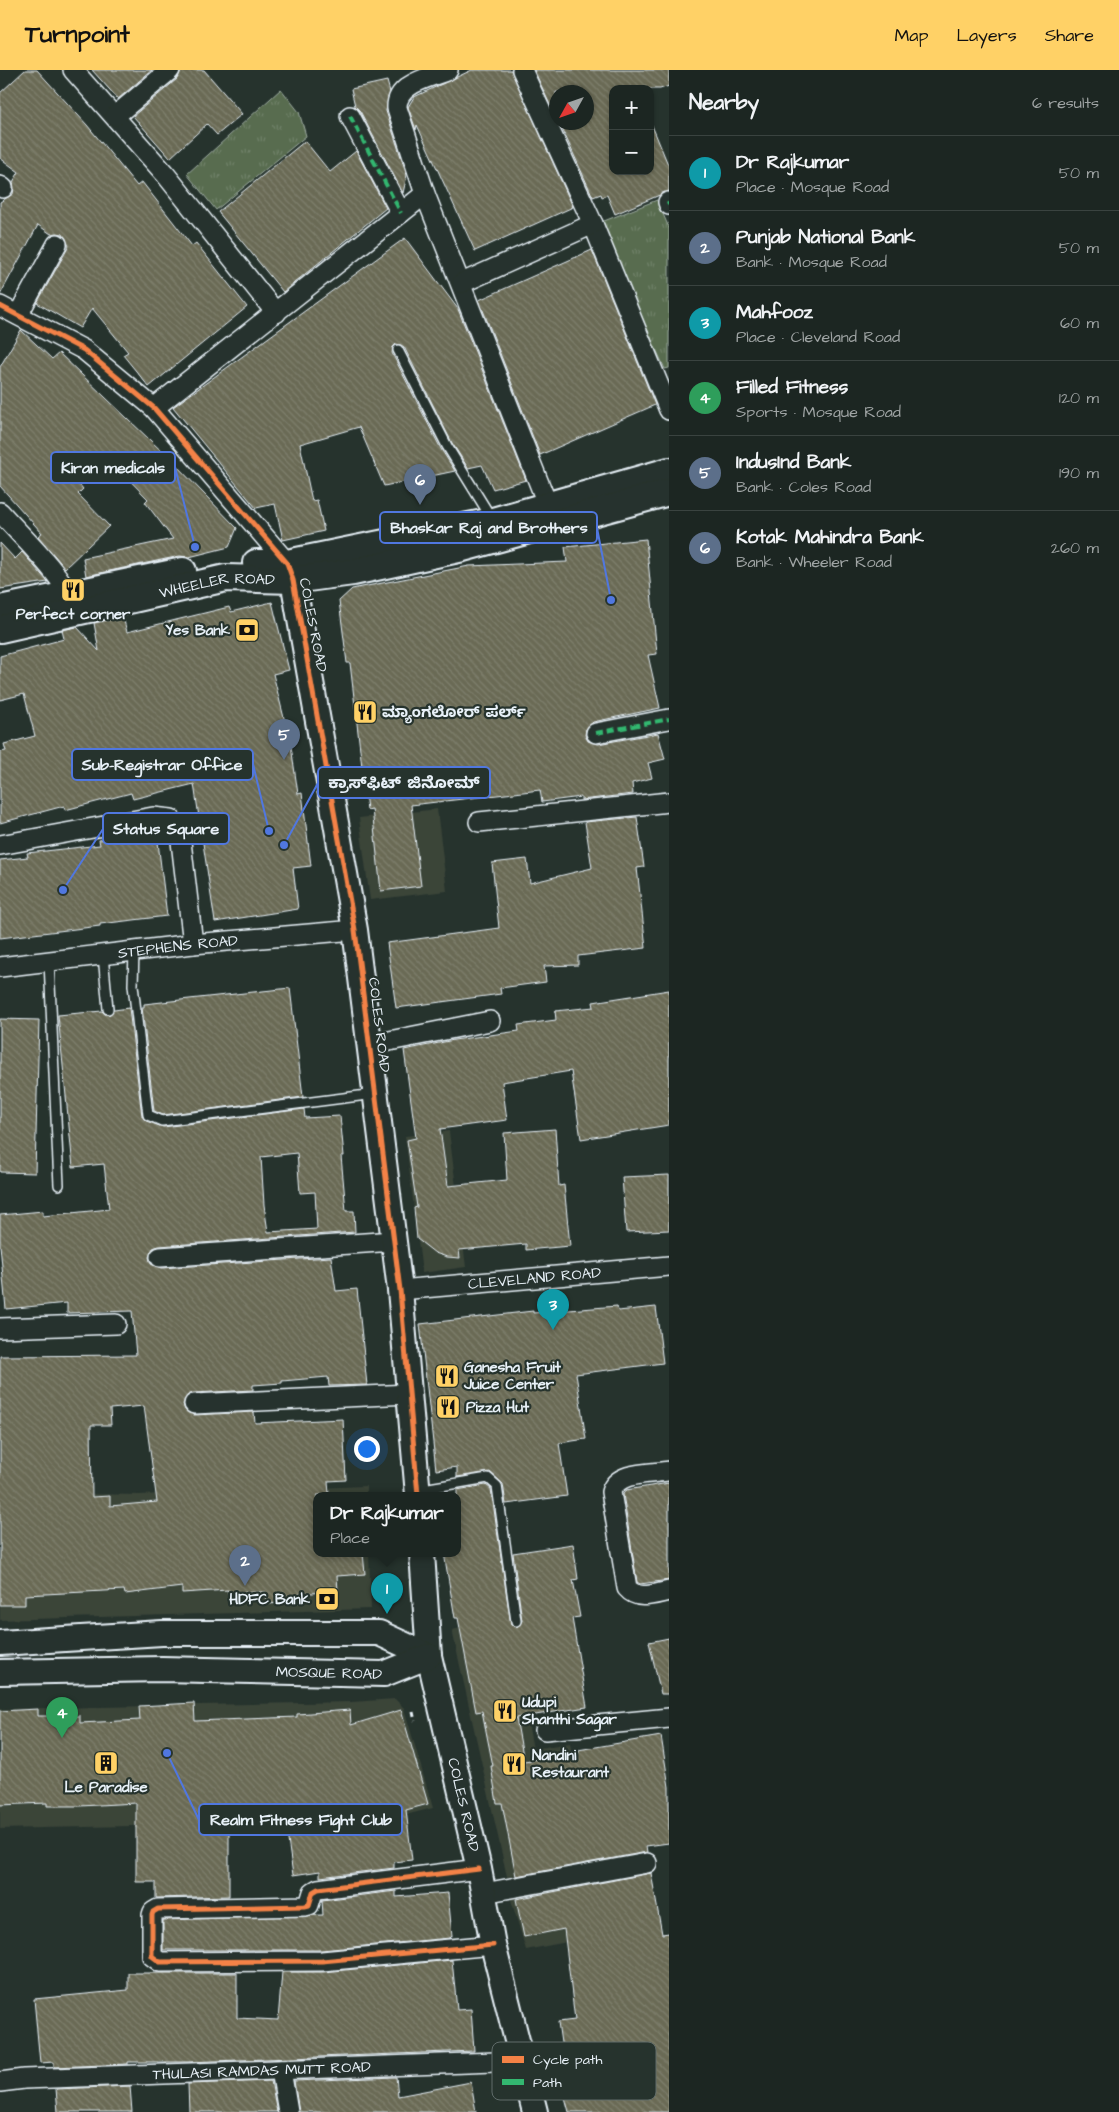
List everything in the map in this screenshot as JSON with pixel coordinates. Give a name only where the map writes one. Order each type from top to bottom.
[{"type":"main road","name":"WHEELER ROAD","points":[[290,571],[493,521],[669,471]]},
{"type":"main road","name":"WHEELER ROAD","points":[[0,629],[74,604],[132,580],[226,563],[290,571],[353,572],[463,548],[669,492]]},
{"type":"main road","name":"WHEELER ROAD","points":[[0,609],[74,604]]},
{"type":"street","points":[[73,70],[172,183],[276,313]]},
{"type":"street","points":[[115,116],[170,70]]},
{"type":"street","points":[[448,70],[405,88],[400,93],[397,108],[425,194],[462,283],[548,506]]},
{"type":"street","points":[[522,70],[593,224],[669,410]]},
{"type":"street","points":[[350,116],[401,213]]},
{"type":"street","points":[[154,408],[425,194]]},
{"type":"street","points":[[462,283],[593,224]]},
{"type":"street","points":[[18,315],[57,244]]},
{"type":"street","points":[[0,306],[84,350],[154,408],[290,571]]},
{"type":"street","points":[[0,512],[45,562],[74,604]]},
{"type":"street","name":"COLES ROAD","points":[[290,571],[355,930],[400,1290],[417,1492]]},
{"type":"street","points":[[596,733],[669,719]]},
{"type":"street","points":[[479,822],[669,802]]},
{"type":"street","points":[[0,845],[153,817],[171,819],[180,833],[193,944]]},
{"type":"street","name":"STEPHENS ROAD","points":[[0,967],[193,944],[355,930]]},
{"type":"street","points":[[369,1045],[490,1021]]},
{"type":"street","points":[[160,1257],[394,1241]]},
{"type":"street","name":"CLEVELAND ROAD","points":[[400,1290],[669,1266]]},
{"type":"street","points":[[0,1328],[116,1324]]},
{"type":"street","points":[[194,1404],[409,1394]]},
{"type":"street","points":[[669,1471],[621,1478],[613,1485],[611,1492],[627,1588],[632,1594],[638,1596],[669,1591]]},
{"type":"street","name":"COLES ROAD","points":[[422,1557],[429,1656],[479,1869],[493,1945],[518,2042]]},
{"type":"street","points":[[0,1642],[162,1633],[379,1633],[429,1656]]},
{"type":"street","name":"MOSQUE ROAD","points":[[0,1672],[162,1668],[384,1674],[429,1656]]},
{"type":"street","points":[[545,1730],[669,1718]]},
{"type":"street","points":[[484,1893],[647,1863]]},
{"type":"street","points":[[479,1869],[318,1888],[314,1892],[310,1905],[304,1906],[158,1909],[152,1915],[152,1956],[160,1962],[322,1961],[493,1945]]},
{"type":"street","name":"THULASI RAMDAS MUTT ROAD","points":[[0,2082],[492,2062]]},
{"type":"street","points":[[281,2070],[288,2112]]},
{"type":"lane","points":[[398,350],[447,446],[493,521]]},
{"type":"lane","points":[[134,951],[133,985],[148,1115],[162,1120],[375,1094]]},
{"type":"lane","points":[[103,955],[108,1009]]},
{"type":"lane","points":[[49,961],[59,1185]]},
{"type":"lane","points":[[417,1492],[488,1478],[497,1486],[516,1621]]},
{"type":"path","points":[[413,1712],[415,1721]]},
{"type":"shaded area","points":[[437,809],[447,891],[370,900],[359,818]]},
{"type":"shaded area","points":[[449,1131],[466,1267],[422,1273],[405,1136]]},
{"type":"shaded area","points":[[366,1486],[366,1492],[313,1492],[313,1557],[369,1557],[371,1609],[0,1620],[0,1492],[139,1495]]},
{"type":"shaded area","points":[[508,1617],[533,1749],[570,1743],[591,1858],[507,1877],[452,1630]]},
{"type":"shaded area","points":[[395,1699],[404,1708],[433,1808],[386,1820],[0,1829],[0,1709],[351,1702]]},
{"type":"shaded area","points":[[556,1883],[567,1942],[526,1950],[509,1893]]},
{"type":"green space","points":[[281,89],[299,112],[306,136],[216,210],[187,174]]},
{"type":"green space","points":[[657,200],[669,228],[669,368],[665,369],[599,223]]},
{"type":"building","points":[[25,70],[37,70],[87,125],[137,186],[142,182],[192,246],[196,243],[247,307],[149,387],[123,355],[128,352],[92,308],[80,328],[37,303],[69,246],[63,234],[51,234],[38,225],[0,295],[0,202],[13,194],[13,182],[19,172],[0,158],[0,93]]},
{"type":"building","points":[[92,70],[152,70],[118,99]]},
{"type":"building","points":[[181,70],[204,70],[242,114],[217,135],[207,124],[170,158],[133,116],[177,79]]},
{"type":"building","points":[[472,70],[511,70],[573,207],[475,251],[417,125],[416,130],[408,107],[414,97]]},
{"type":"building","points":[[534,70],[669,70],[669,86],[660,89],[654,89],[654,85],[609,85],[609,175],[654,175],[654,130],[669,167],[669,191],[615,214],[607,195],[602,197],[601,194],[593,197],[563,130],[594,130],[594,85],[549,85],[549,103]]},
{"type":"building","points":[[387,81],[390,92],[386,111],[407,175],[403,193],[360,111],[355,106],[351,89]]},
{"type":"building","points":[[305,141],[330,172],[356,151],[386,208],[283,292],[218,212]]},
{"type":"building","points":[[405,238],[458,309],[526,480],[493,489],[482,465],[468,468],[452,443],[404,347],[396,344],[393,347],[392,353],[441,449],[455,471],[384,486],[359,427],[300,444],[312,501],[317,500],[324,531],[283,540],[275,504],[256,508],[173,407]]},
{"type":"building","points":[[592,250],[655,405],[540,455],[479,300]]},
{"type":"building","points":[[21,330],[52,359],[59,353],[174,463],[237,528],[229,547],[189,557],[180,556],[86,576],[83,558],[173,539],[145,502],[148,499],[106,456],[79,484],[83,489],[78,494],[109,526],[65,568],[38,536],[42,533],[0,486],[0,367]]},
{"type":"building","points":[[646,539],[657,654],[648,655],[660,708],[593,722],[586,729],[585,735],[588,741],[598,744],[658,733],[665,759],[648,763],[652,778],[632,783],[633,794],[581,800],[581,797],[542,802],[540,790],[411,805],[421,886],[381,891],[372,809],[367,810],[350,663],[347,663],[339,601],[352,589],[469,566],[567,562],[565,547]]},
{"type":"building","points":[[0,543],[15,559],[22,552],[48,582],[0,589]]},
{"type":"building","points":[[272,602],[289,670],[273,674],[291,746],[298,794],[302,793],[311,866],[293,868],[298,909],[215,922],[194,784],[133,799],[131,793],[65,810],[64,806],[0,823],[0,752],[6,751],[4,744],[35,736],[24,694],[0,700],[0,656],[64,639],[62,630],[77,627],[99,651],[94,623],[123,617],[127,632],[229,607],[231,612]]},
{"type":"building","points":[[637,817],[644,867],[637,868],[646,948],[578,956],[578,965],[544,966],[546,982],[500,988],[501,994],[396,1008],[387,943],[499,928],[492,863],[527,859],[530,883],[592,868],[585,822]]},
{"type":"building","points":[[157,834],[167,916],[0,938],[0,860],[28,857],[27,853],[100,845],[99,840]]},
{"type":"building","points":[[290,988],[303,1097],[163,1115],[154,1111],[142,1007],[144,1007],[144,1004]]},
{"type":"building","points":[[669,990],[669,1125],[581,1139],[571,1071],[502,1082],[507,1120],[440,1129],[448,1186],[507,1180],[504,1133],[555,1129],[559,1186],[564,1185],[570,1246],[526,1250],[526,1244],[459,1250],[460,1258],[447,1257],[435,1253],[417,1239],[414,1208],[417,1207],[407,1140],[416,1138],[404,1050],[454,1040],[519,1031],[518,1025],[556,1020],[555,1011],[594,1007],[593,1002]]},
{"type":"building","points":[[129,1008],[142,1116],[146,1121],[163,1127],[304,1109],[305,1118],[340,1116],[344,1156],[341,1156],[346,1211],[354,1211],[355,1232],[159,1246],[153,1248],[149,1257],[151,1264],[161,1268],[331,1257],[336,1291],[357,1289],[367,1385],[329,1386],[328,1377],[282,1381],[282,1383],[253,1385],[253,1390],[193,1393],[188,1395],[183,1404],[185,1410],[194,1415],[254,1412],[255,1423],[343,1419],[346,1480],[328,1481],[329,1492],[313,1492],[313,1557],[363,1557],[365,1574],[337,1576],[338,1591],[299,1594],[300,1602],[267,1604],[266,1592],[228,1593],[228,1590],[182,1593],[182,1587],[125,1594],[124,1590],[25,1595],[25,1605],[0,1605],[0,1356],[136,1355],[132,1311],[67,1313],[67,1303],[6,1309],[0,1245],[0,1215],[43,1211],[43,1216],[109,1209],[104,1164],[73,1167],[58,1015],[102,1011],[109,1015],[114,1010]],"holes":[[[297,1153],[300,1193],[315,1192],[317,1229],[268,1232],[261,1157]],[[144,1406],[157,1502],[110,1506],[110,1496],[92,1497],[91,1425],[111,1425],[110,1409]]]},
{"type":"building","points":[[0,1019],[39,1020],[35,1173],[0,1172]]},
{"type":"building","points":[[669,1175],[669,1230],[626,1232],[622,1177]]},
{"type":"building","points":[[617,1306],[618,1311],[656,1307],[663,1363],[576,1374],[586,1439],[559,1443],[567,1496],[506,1504],[503,1484],[490,1472],[457,1477],[457,1467],[436,1470],[420,1324],[533,1311],[533,1313]]},
{"type":"building","points":[[669,1483],[669,1580],[640,1584],[637,1582],[623,1494],[626,1490]]},
{"type":"building","points":[[486,1485],[491,1489],[511,1625],[517,1627],[522,1621],[513,1553],[573,1544],[578,1579],[573,1580],[580,1617],[572,1618],[587,1707],[516,1718],[524,1761],[579,1753],[578,1750],[661,1736],[669,1787],[669,1843],[646,1846],[647,1852],[516,1876],[502,1803],[497,1803],[491,1766],[493,1766],[482,1711],[476,1712],[458,1618],[455,1618],[445,1557],[461,1557],[461,1492],[457,1492],[457,1490]]},
{"type":"building","points":[[669,1638],[669,1694],[661,1694],[649,1642]]},
{"type":"building","points":[[194,1703],[195,1721],[297,1717],[297,1714],[350,1710],[351,1725],[401,1710],[428,1804],[406,1810],[412,1860],[394,1862],[394,1868],[320,1877],[320,1871],[293,1875],[285,1819],[275,1819],[275,1817],[229,1818],[229,1896],[156,1898],[156,1882],[136,1882],[136,1803],[80,1806],[47,1806],[47,1803],[0,1805],[0,1711],[38,1709],[38,1716],[80,1716],[80,1723],[140,1720],[139,1706]]},
{"type":"building","points":[[651,1873],[662,1934],[669,1933],[669,2112],[569,2112],[566,2100],[656,2100],[656,2042],[561,2042],[558,2022],[575,2020],[564,1929],[524,1937],[516,1899]]},
{"type":"building","points":[[396,1891],[396,1897],[448,1893],[452,1936],[450,1938],[321,1950],[163,1950],[163,1920],[323,1915],[322,1900]]},
{"type":"building","points":[[452,1960],[457,2010],[471,2009],[474,2051],[187,2062],[128,2062],[128,2064],[54,2067],[54,2062],[40,2063],[34,1999],[128,1990],[128,1973],[237,1973],[237,2018],[278,2020],[282,1972],[323,1972]]},
{"type":"building","points":[[396,2077],[398,2096],[471,2082],[476,2112],[299,2112],[294,2081]]},
{"type":"building","points":[[271,2081],[277,2112],[189,2112],[188,2084]]},
{"type":"building","points":[[130,2086],[132,2112],[58,2112],[56,2089]]},
{"type":"marked path","points":[[350,116],[401,213]]},
{"type":"marked path","points":[[596,733],[669,719]]},
{"type":"cycle path","points":[[0,306],[84,350],[154,408],[287,563],[293,580],[355,930],[400,1290],[418,1492]]},
{"type":"cycle path","points":[[479,1869],[318,1889],[313,1892],[309,1905],[305,1906],[158,1909],[152,1915],[152,1956],[160,1962],[322,1961],[493,1945]]},
{"type":"place","name":"Kotak Mahindra Bank","points":[[420,505]]},
{"type":"place","name":"Kiran medicals","points":[[195,547]]},
{"type":"place","name":"Perfect corner","points":[[73,590]]},
{"type":"place","name":"Bhaskar Raj and Brothers","points":[[611,600]]},
{"type":"place","name":"Yes Bank","points":[[247,630]]},
{"type":"place","name":"ಮ್ಯಾಂಗಲೋರ್ ಪರ್ಲ್","points":[[365,712]]},
{"type":"place","name":"IndusInd Bank","points":[[284,760]]},
{"type":"place","name":"Sub-Registrar Office","points":[[269,831]]},
{"type":"place","name":"ಕ್ರಾಸ್‌ಫಿಟ್ ಜಿನೋಮ್","points":[[284,845]]},
{"type":"place","name":"Status Square","points":[[63,890]]},
{"type":"place","name":"Mahfooz","points":[[553,1330]]},
{"type":"place","name":"Ganesha Fruit Juice Center","points":[[447,1376]]},
{"type":"place","name":"Pizza Hut","points":[[448,1407]]},
{"type":"place","name":"Punjab National Bank","points":[[245,1586]]},
{"type":"place","name":"HDFC Bank","points":[[327,1599]]},
{"type":"place","name":"Dr Rajkumar","points":[[387,1614]]},
{"type":"place","name":"Udupi Shanthi Sagar","points":[[505,1711]]},
{"type":"place","name":"Filled Fitness","points":[[62,1738]]},
{"type":"place","name":"Realm Fitness Fight Club","points":[[167,1753]]},
{"type":"place","name":"Le Paradise","points":[[106,1763]]},
{"type":"place","name":"Nandini Restaurant","points":[[514,1764]]}]
